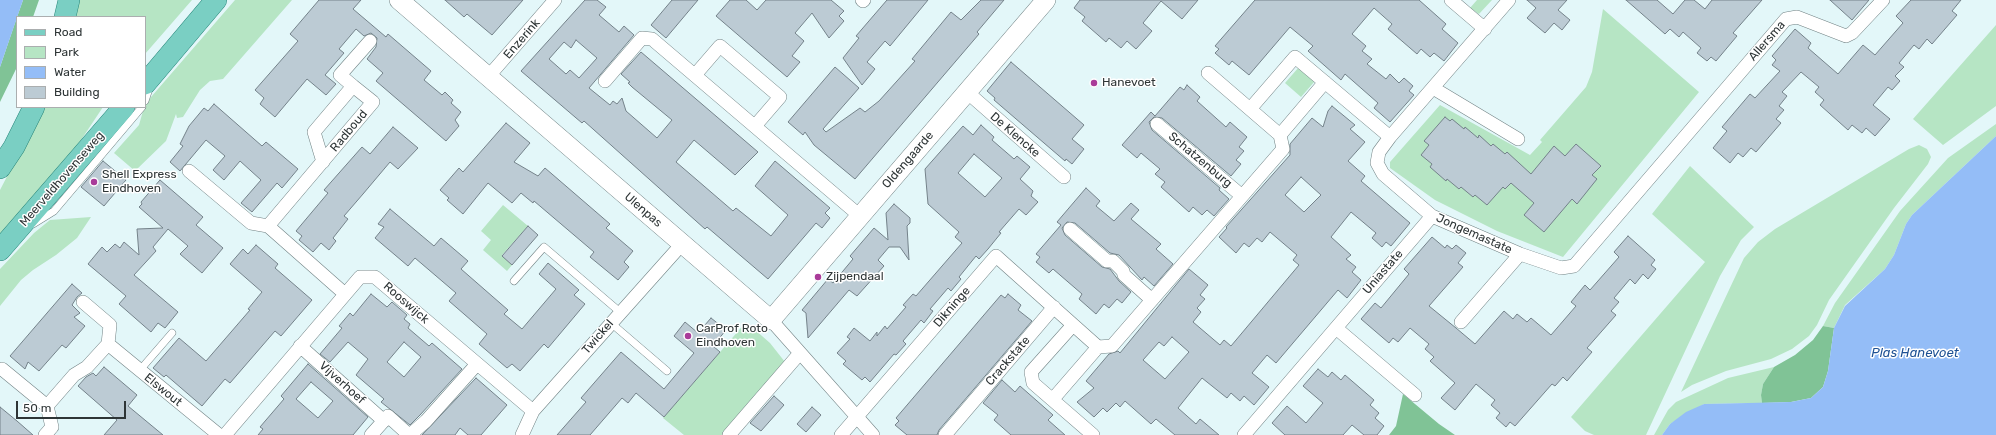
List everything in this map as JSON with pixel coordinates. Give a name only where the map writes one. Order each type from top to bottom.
[{"type":"main road","points":[[65,16],[69,0]]},
{"type":"main road","points":[[150,78],[216,0]]},
{"type":"main road","points":[[0,168],[14,147],[34,108]]},
{"type":"main road","name":"Meerveldhovenseweg","points":[[6,243],[123,108]]},
{"type":"street","name":"Ulenpas","points":[[399,0],[771,320],[873,435]]},
{"type":"street","name":"Enzerink","points":[[488,77],[555,0]]},
{"type":"street","name":"Oldengaarde","points":[[771,320],[1046,0]]},
{"type":"street","points":[[1451,0],[1484,29]]},
{"type":"street","name":"Jongemastate","points":[[1509,0],[1390,137],[1379,152],[1377,163],[1383,174],[1432,216],[1520,254],[1561,268],[1574,266],[1673,151]]},
{"type":"street","name":"Allersma","points":[[1673,151],[1786,19],[1797,17],[1846,36],[1852,34],[1883,0]]},
{"type":"street","points":[[606,81],[642,38],[652,39],[860,216]]},
{"type":"street","name":"Radboud","points":[[268,226],[373,102],[340,75],[370,41]]},
{"type":"street","points":[[695,75],[720,46],[780,97],[755,126]]},
{"type":"street","points":[[1250,109],[1295,57],[1390,137]]},
{"type":"street","points":[[1208,73],[1280,135],[1325,82]]},
{"type":"street","name":"Radboud","points":[[323,162],[314,132],[353,86]]},
{"type":"street","points":[[1433,88],[1518,140]]},
{"type":"street","name":"De Klencke","points":[[966,92],[1064,177]]},
{"type":"street","name":"Schatzenburg","points":[[1157,124],[1242,196]]},
{"type":"street","name":"Schatzenburg","points":[[1152,300],[1283,149],[1280,135]]},
{"type":"street","points":[[189,171],[252,223],[268,226],[345,294]]},
{"type":"street","name":"Uniastate","points":[[1244,435],[1432,216]]},
{"type":"street","points":[[1054,307],[1098,346],[1112,346],[1152,300],[1124,275],[1123,271],[1113,261],[1107,261],[1070,229]]},
{"type":"street","name":"Twickel","points":[[522,435],[533,411],[682,244]]},
{"type":"street","name":"Jongemastate","points":[[1461,322],[1520,254]]},
{"type":"street","name":"Dikninge","points":[[841,435],[858,418],[996,256],[1054,307]]},
{"type":"street","name":"Rooswijck","points":[[225,435],[360,277],[375,277],[533,411]]},
{"type":"street","points":[[47,406],[74,375],[87,367],[108,344],[110,325],[83,302]]},
{"type":"street","name":"Crackstate","points":[[945,435],[1054,307]]},
{"type":"street","name":"Crackstate","points":[[1073,324],[1031,372],[1033,382],[1093,435]]},
{"type":"street","points":[[1336,328],[1415,395]]},
{"type":"street","name":"Elswout","points":[[108,344],[219,435]]},
{"type":"street","name":"Vijverhoef","points":[[300,346],[384,421],[388,416],[409,435],[426,421],[477,364]]},
{"type":"street","points":[[1053,399],[1098,346]]},
{"type":"street","points":[[729,435],[800,353]]},
{"type":"street","points":[[2,369],[47,406],[52,427],[45,435]]},
{"type":"street","points":[[371,435],[384,421]]},
{"type":"lane","points":[[146,96],[150,78]]},
{"type":"lane","points":[[6,243],[54,211],[141,108]]},
{"type":"lane","points":[[514,280],[544,246],[620,312]]},
{"type":"lane","points":[[611,323],[667,371]]},
{"type":"lane","points":[[140,370],[172,333]]},
{"type":"green space","points":[[23,0],[39,0],[33,16],[17,16]]},
{"type":"green space","points":[[78,0],[192,0],[146,53],[146,16],[73,16]]},
{"type":"green space","points":[[235,0],[292,0],[223,79],[210,81],[200,90],[183,117],[177,118],[176,114],[166,141],[135,171],[114,153],[139,125],[144,108],[146,108],[146,103]]},
{"type":"green space","points":[[1477,0],[1492,0],[1479,14],[1470,8]]},
{"type":"green space","points":[[1603,9],[1699,92],[1563,257],[1497,231],[1435,200],[1390,168],[1390,162],[1440,105],[1530,155],[1542,142],[1540,140],[1586,87],[1592,72]]},
{"type":"green space","points":[[16,20],[16,69],[0,102],[0,67]]},
{"type":"green space","points":[[1996,25],[1996,106],[1943,145],[1913,119]]},
{"type":"green space","points":[[1299,67],[1315,81],[1301,97],[1285,83]]},
{"type":"green space","points":[[42,108],[102,108],[75,149],[0,234],[0,190]]},
{"type":"green space","points":[[1996,124],[1996,136],[1912,215],[1906,224],[1894,255],[1885,269],[1845,305],[1834,328],[1823,326],[1835,303],[1900,211],[1948,158]]},
{"type":"green space","points":[[1919,145],[1927,149],[1931,157],[1928,164],[1894,208],[1829,300],[1817,325],[1809,336],[1792,349],[1771,359],[1726,371],[1692,385],[1681,392],[1744,258],[1758,242],[1775,229],[1909,149]]},
{"type":"green space","points":[[1690,166],[1754,227],[1741,240],[1720,276],[1646,435],[1594,435],[1585,431],[1571,417],[1705,262],[1652,214]]},
{"type":"green space","points":[[503,205],[528,226],[502,255],[512,265],[507,271],[483,250],[491,240],[481,231]]},
{"type":"green space","points":[[91,217],[77,238],[21,280],[0,306],[0,269],[34,233],[50,220]]},
{"type":"green space","points":[[746,322],[770,343],[785,362],[722,435],[684,435],[663,418]]},
{"type":"green space","points":[[1823,326],[1834,328],[1828,371],[1823,387],[1811,398],[1791,402],[1762,403],[1761,395],[1763,384],[1774,367],[1795,355],[1813,340]]},
{"type":"green space","points":[[1774,367],[1763,384],[1761,395],[1762,403],[1704,404],[1670,424],[1662,435],[1654,435],[1668,410],[1676,402],[1728,378]]},
{"type":"green space","points":[[1403,394],[1439,424],[1455,435],[1389,435],[1396,426]]},
{"type":"water","points":[[0,0],[23,0],[18,16],[16,16],[16,20],[0,67]]},
{"type":"water","name":"Plas Hanevoet","points":[[1996,136],[1996,435],[1662,435],[1670,424],[1686,412],[1704,404],[1791,402],[1811,398],[1823,387],[1828,371],[1834,328],[1845,306],[1885,269],[1894,255],[1906,224],[1912,215]]},
{"type":"building","points":[[319,0],[361,0],[353,9],[386,37],[388,34],[431,71],[424,80],[442,95],[445,92],[453,100],[451,103],[461,112],[455,120],[459,126],[446,141],[376,81],[383,73],[367,59],[376,47],[377,38],[371,33],[364,36],[356,29],[339,49],[344,53],[325,75],[336,84],[326,95],[307,79],[275,117],[260,104],[264,98],[255,90],[298,41],[290,34]]},
{"type":"building","points":[[445,0],[523,0],[492,35],[467,14],[464,17]]},
{"type":"building","points":[[585,0],[597,0],[606,7],[599,15],[619,32],[624,26],[634,35],[589,88],[610,105],[613,101],[617,104],[622,98],[626,111],[657,138],[672,120],[632,87],[628,83],[630,82],[621,74],[641,52],[758,152],[735,175],[694,140],[676,162],[733,211],[736,208],[771,236],[788,215],[755,186],[775,161],[830,208],[825,213],[830,218],[822,228],[816,223],[768,279],[707,227],[705,229],[584,121],[582,123],[521,71]],"holes":[[[576,40],[597,58],[579,78],[570,70],[566,74],[549,59],[564,42],[571,48]]]},
{"type":"building","points":[[672,0],[698,0],[666,38],[651,25]]},
{"type":"building","points":[[730,0],[746,0],[757,10],[766,0],[831,0],[844,11],[839,16],[844,21],[829,38],[812,13],[795,33],[804,41],[792,56],[800,62],[787,77],[716,16]]},
{"type":"building","points":[[887,0],[928,0],[890,46],[885,41],[867,62],[875,69],[862,85],[843,58],[859,38],[856,36]]},
{"type":"building","points":[[981,0],[1004,0],[977,32],[979,34],[855,179],[814,145],[805,132],[803,135],[788,122],[835,67],[859,88],[823,129],[826,132],[860,108],[865,112],[879,101],[915,61],[912,59],[951,12],[961,20]]},
{"type":"building","points":[[1080,0],[1198,0],[1182,19],[1161,1],[1143,23],[1152,31],[1136,49],[1127,41],[1121,48],[1109,38],[1106,42],[1082,21],[1085,17],[1074,8]]},
{"type":"building","points":[[1255,0],[1419,0],[1446,24],[1442,29],[1458,43],[1444,61],[1434,53],[1430,57],[1421,49],[1417,54],[1388,29],[1392,24],[1374,8],[1352,34],[1366,46],[1362,51],[1372,59],[1367,64],[1386,79],[1390,74],[1399,83],[1404,78],[1413,86],[1409,91],[1414,95],[1390,122],[1374,108],[1378,103],[1345,74],[1341,80],[1308,51],[1313,46],[1290,27],[1249,75],[1232,61],[1229,65],[1215,53],[1219,49],[1215,46]]},
{"type":"building","points":[[1527,0],[1567,0],[1558,10],[1570,20],[1562,30],[1554,23],[1545,33],[1527,18],[1536,8]]},
{"type":"building","points":[[1626,0],[1657,0],[1673,14],[1685,0],[1694,0],[1705,9],[1712,0],[1762,0],[1733,33],[1737,36],[1716,61],[1711,57],[1707,61],[1697,53],[1701,48],[1683,32],[1679,37],[1670,29],[1665,34]]},
{"type":"building","points":[[1830,0],[1869,0],[1852,20]]},
{"type":"building","points":[[1911,0],[1961,0],[1952,11],[1957,15],[1932,44],[1927,39],[1919,49],[1914,45],[1899,63],[1904,67],[1895,76],[1900,81],[1892,90],[1888,87],[1873,105],[1890,119],[1875,136],[1866,128],[1862,133],[1852,125],[1848,130],[1820,105],[1824,100],[1815,92],[1819,87],[1801,72],[1782,92],[1787,96],[1779,106],[1784,110],[1776,119],[1781,123],[1756,152],[1751,148],[1743,157],[1738,153],[1730,163],[1713,148],[1727,131],[1722,127],[1750,94],[1755,98],[1780,71],[1772,65],[1776,60],[1772,56],[1795,29],[1811,43],[1808,48],[1838,74],[1863,45],[1875,55],[1903,23],[1896,16]]},
{"type":"building","points":[[1011,62],[1084,125],[1072,139],[1084,149],[1072,164],[1066,159],[1065,161],[1044,143],[994,100],[995,98],[987,91]]},
{"type":"building","points":[[1187,85],[1200,97],[1197,101],[1226,127],[1230,122],[1247,137],[1239,147],[1244,151],[1236,160],[1241,164],[1231,176],[1162,118],[1154,117],[1149,122],[1152,130],[1220,188],[1219,190],[1229,199],[1214,216],[1207,210],[1202,215],[1193,207],[1189,212],[1161,187],[1165,182],[1155,174],[1160,169],[1141,153],[1137,158],[1122,145],[1151,112],[1155,116],[1180,87],[1184,90]]},
{"type":"building","points":[[214,104],[262,146],[266,142],[298,169],[282,188],[277,183],[252,212],[241,203],[261,180],[240,161],[224,180],[213,170],[225,156],[206,140],[180,171],[170,162],[183,146],[180,144],[189,126],[204,108],[208,111]]},
{"type":"building","points":[[1332,106],[1355,125],[1350,129],[1365,142],[1348,161],[1365,176],[1361,181],[1410,223],[1391,246],[1386,242],[1382,247],[1372,238],[1376,233],[1351,212],[1331,237],[1351,255],[1346,259],[1356,267],[1352,272],[1361,280],[1347,298],[1338,290],[1276,363],[1267,355],[1252,373],[1269,387],[1254,405],[1244,396],[1240,401],[1231,393],[1227,398],[1202,378],[1178,408],[1196,424],[1200,419],[1219,435],[1175,435],[1156,419],[1151,424],[1125,401],[1120,407],[1116,403],[1107,412],[1103,408],[1094,417],[1077,402],[1094,388],[1086,381],[1109,354],[1118,351],[1120,353],[1189,269],[1208,285],[1200,295],[1205,299],[1197,308],[1201,312],[1193,322],[1220,345],[1224,340],[1231,346],[1299,265],[1293,260],[1297,255],[1270,232],[1262,242],[1257,238],[1249,247],[1244,243],[1236,253],[1219,237],[1227,228],[1226,227],[1290,155],[1290,144],[1312,118],[1323,127],[1328,111]],"holes":[[[1301,177],[1321,195],[1304,212],[1285,195]],[[1172,337],[1189,352],[1165,379],[1143,360],[1159,342],[1164,346]]]},
{"type":"building","points":[[1445,117],[1450,121],[1452,119],[1464,129],[1465,127],[1478,138],[1479,135],[1491,146],[1493,144],[1505,154],[1507,152],[1531,174],[1554,146],[1565,156],[1576,144],[1601,166],[1592,175],[1597,179],[1577,204],[1572,199],[1544,232],[1524,215],[1534,203],[1511,183],[1505,189],[1503,187],[1487,205],[1475,195],[1473,197],[1461,187],[1459,189],[1447,179],[1446,181],[1430,167],[1432,164],[1421,155],[1429,145],[1424,141]]},
{"type":"building","points":[[506,123],[530,143],[514,162],[538,176],[545,168],[610,224],[606,228],[633,251],[624,262],[629,267],[618,280],[590,257],[594,252],[534,201],[533,203],[521,193],[512,203],[488,183],[463,214],[447,200],[449,198],[440,190],[459,168],[463,172]]},
{"type":"building","points":[[981,125],[994,137],[992,140],[1014,159],[1017,156],[1030,167],[1020,179],[1033,191],[1031,196],[1038,202],[1026,215],[1019,209],[999,232],[1001,233],[979,259],[976,256],[959,277],[961,279],[951,291],[948,288],[930,309],[933,311],[924,323],[921,320],[903,341],[906,344],[896,355],[894,354],[870,382],[865,377],[862,380],[843,364],[846,361],[837,353],[850,339],[847,337],[854,328],[870,341],[877,332],[877,336],[885,326],[887,329],[906,307],[903,305],[913,294],[916,296],[962,243],[955,237],[959,232],[928,204],[925,169],[963,126],[973,135]],"holes":[[[974,154],[1002,178],[985,197],[958,173]]]},
{"type":"building","points":[[393,127],[418,148],[398,169],[390,162],[344,216],[348,219],[333,238],[336,241],[329,250],[321,243],[313,252],[299,240],[302,236],[296,231],[328,193],[324,190],[362,147],[370,154]]},
{"type":"building","points":[[103,161],[126,180],[104,206],[81,187]]},
{"type":"building","points":[[160,180],[203,217],[196,225],[223,248],[202,273],[180,254],[188,246],[168,229],[153,247],[156,251],[134,275],[178,312],[165,328],[158,323],[151,332],[119,304],[126,296],[88,264],[102,247],[107,252],[115,244],[120,248],[124,242],[139,255],[137,229],[163,228],[139,207],[142,204],[141,202]]},
{"type":"building","points":[[1086,188],[1100,201],[1096,206],[1114,221],[1131,203],[1139,210],[1131,219],[1161,244],[1156,249],[1173,264],[1154,286],[1144,277],[1142,280],[1119,255],[1110,253],[1075,223],[1067,222],[1062,228],[1065,235],[1102,267],[1110,269],[1119,281],[1131,292],[1122,303],[1117,299],[1109,308],[1104,304],[1096,314],[1079,299],[1082,294],[1053,269],[1049,273],[1036,262],[1040,257],[1036,254],[1061,225],[1057,222]]},
{"type":"building","points":[[894,204],[910,218],[910,223],[907,226],[909,260],[900,247],[889,247],[878,260],[884,266],[857,296],[849,290],[808,338],[806,313],[802,310],[828,279],[833,283],[853,259],[850,256],[874,228],[888,240],[886,213]]},
{"type":"building","points":[[390,209],[434,246],[441,238],[468,261],[461,269],[508,310],[504,314],[522,329],[556,289],[539,274],[548,263],[579,290],[574,295],[585,304],[548,348],[544,344],[520,371],[512,364],[507,368],[479,344],[487,334],[449,301],[456,293],[415,258],[408,266],[375,238],[384,227],[378,224]]},
{"type":"building","points":[[528,226],[538,235],[512,265],[502,256]]},
{"type":"building","points":[[1628,236],[1655,260],[1651,265],[1656,269],[1648,279],[1643,274],[1635,284],[1630,279],[1614,298],[1619,302],[1611,311],[1616,315],[1587,348],[1592,352],[1567,381],[1563,377],[1555,386],[1552,384],[1515,426],[1510,422],[1506,427],[1496,418],[1500,413],[1491,405],[1495,400],[1476,384],[1455,410],[1441,398],[1455,383],[1430,361],[1434,357],[1425,349],[1429,344],[1410,328],[1398,342],[1393,338],[1389,343],[1361,319],[1375,303],[1381,308],[1409,274],[1404,269],[1432,237],[1445,248],[1447,245],[1452,249],[1456,245],[1466,253],[1458,263],[1463,267],[1429,306],[1475,344],[1504,311],[1513,319],[1517,314],[1527,322],[1531,318],[1551,335],[1576,306],[1571,302],[1585,285],[1590,290],[1619,257],[1614,252]]},
{"type":"building","points":[[256,245],[278,264],[275,268],[312,300],[281,336],[275,331],[230,383],[225,379],[202,406],[166,375],[164,377],[153,368],[179,338],[206,361],[250,310],[248,309],[262,292],[230,264],[243,249],[248,254]]},
{"type":"building","points":[[72,284],[82,293],[77,297],[72,305],[80,313],[74,317],[85,326],[66,348],[62,345],[39,371],[28,362],[25,369],[10,356]]},
{"type":"building","points":[[371,294],[387,307],[392,302],[407,315],[404,319],[410,324],[408,328],[429,346],[432,343],[462,369],[410,425],[381,402],[384,399],[356,375],[368,359],[348,342],[330,362],[320,354],[342,328],[339,326],[350,313],[353,316]],"holes":[[[404,342],[421,357],[404,377],[387,362]]]},
{"type":"building","points":[[1008,294],[1021,305],[1018,310],[1032,321],[939,430],[937,435],[907,435],[895,425],[899,421],[896,418],[1001,295],[1005,298]]},
{"type":"building","points":[[711,318],[726,330],[713,346],[720,352],[664,417],[636,393],[628,403],[622,398],[590,435],[557,435],[586,402],[581,398],[621,352],[664,389],[694,353],[674,336],[685,322],[698,333]]},
{"type":"building","points":[[308,364],[368,417],[353,435],[258,435],[263,429],[260,427],[284,399],[281,396]],"holes":[[[311,382],[333,401],[318,418],[296,399]]]},
{"type":"building","points":[[104,367],[137,395],[128,406],[163,435],[104,435],[117,420],[78,386],[86,377],[93,373],[96,376]]},
{"type":"building","points":[[1318,369],[1328,377],[1332,372],[1341,380],[1345,375],[1374,400],[1370,405],[1379,413],[1375,418],[1384,426],[1377,435],[1364,435],[1352,425],[1343,435],[1285,435],[1272,423],[1287,406],[1306,423],[1323,403],[1303,386]]},
{"type":"building","points":[[476,378],[507,405],[481,435],[468,435],[460,428],[455,435],[422,435]]},
{"type":"building","points":[[1002,380],[1015,392],[1020,386],[1053,415],[1048,420],[1065,435],[1011,435],[994,420],[998,415],[983,403]]},
{"type":"building","points":[[774,396],[784,405],[761,431],[750,423]]},
{"type":"building","points":[[0,407],[17,421],[33,435],[0,435]]},
{"type":"building","points":[[812,407],[821,415],[806,432],[797,424]]},
{"type":"place","name":"Hanevoet","points":[[1094,83]]},
{"type":"place","name":"Shell Express Eindhoven","points":[[94,182]]},
{"type":"place","name":"Zijpendaal","points":[[818,277]]},
{"type":"place","name":"CarProf Roto Eindhoven","points":[[688,336]]}]
